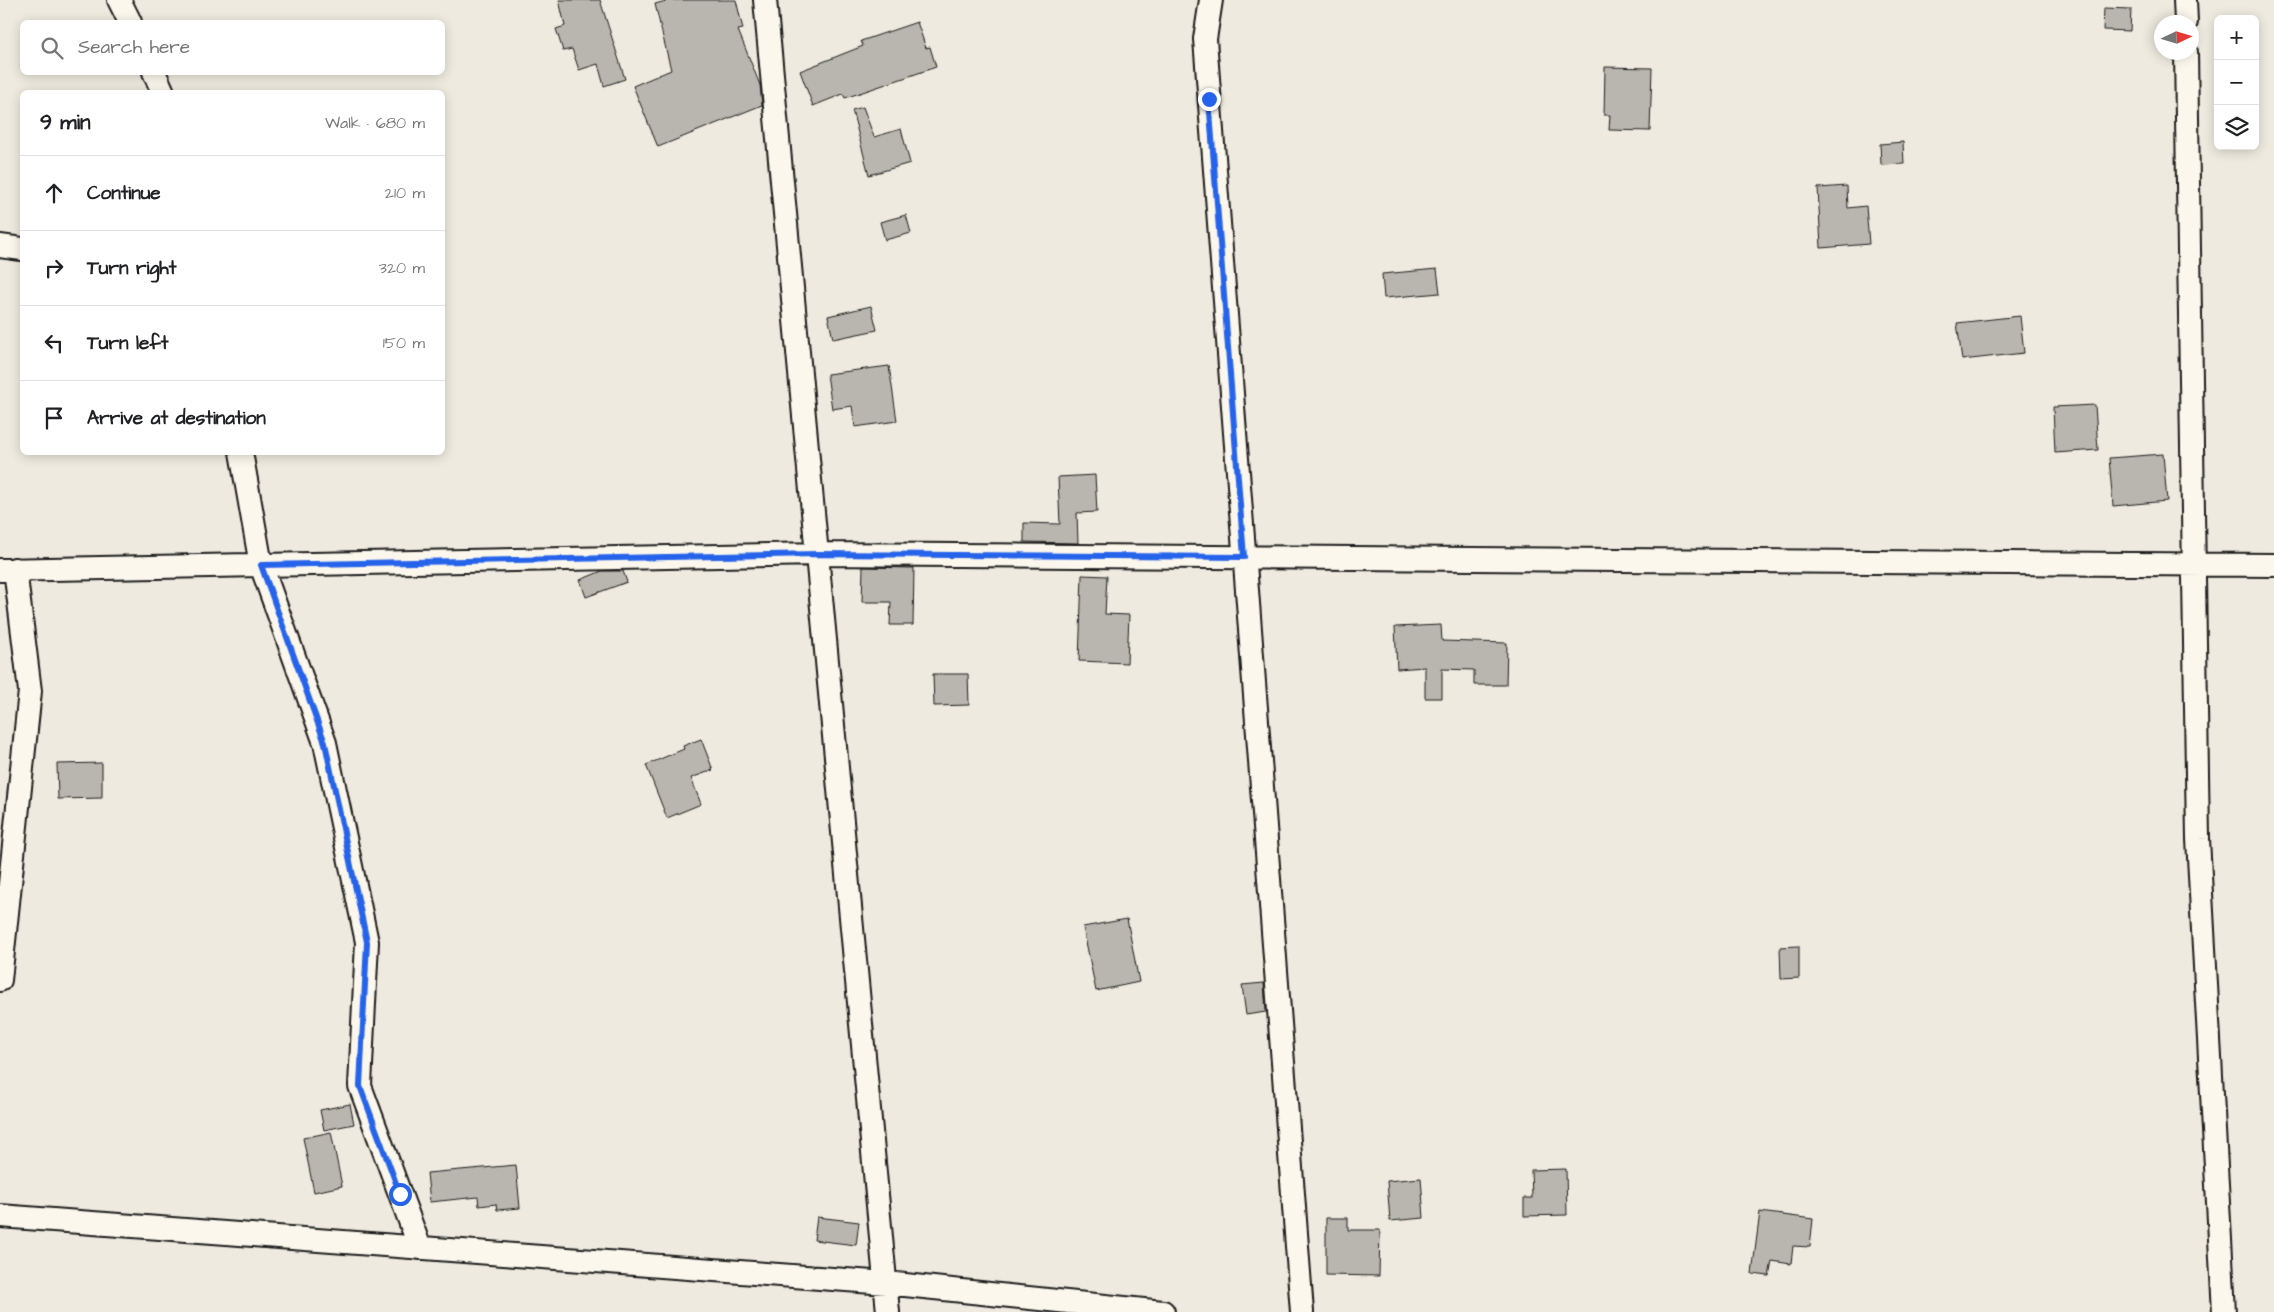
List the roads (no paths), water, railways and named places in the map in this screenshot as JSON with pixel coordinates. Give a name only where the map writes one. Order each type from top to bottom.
[{"type":"street","points":[[118,0],[129,20]]},
{"type":"street","points":[[765,0],[888,1312]]},
{"type":"street","points":[[1211,0],[1205,39],[1302,1312]]},
{"type":"street","points":[[2185,0],[2186,15]]},
{"type":"street","points":[[2186,60],[2198,839],[2224,1312]]},
{"type":"street","points":[[155,75],[162,90]]},
{"type":"street","points":[[0,246],[20,249]]},
{"type":"street","points":[[242,455],[261,565],[325,743],[367,942],[360,1086],[420,1248]]},
{"type":"street","points":[[0,980],[30,690],[8,570],[818,554],[2195,565],[2274,564]]},
{"type":"street","points":[[0,1216],[886,1283],[1163,1312]]}]
